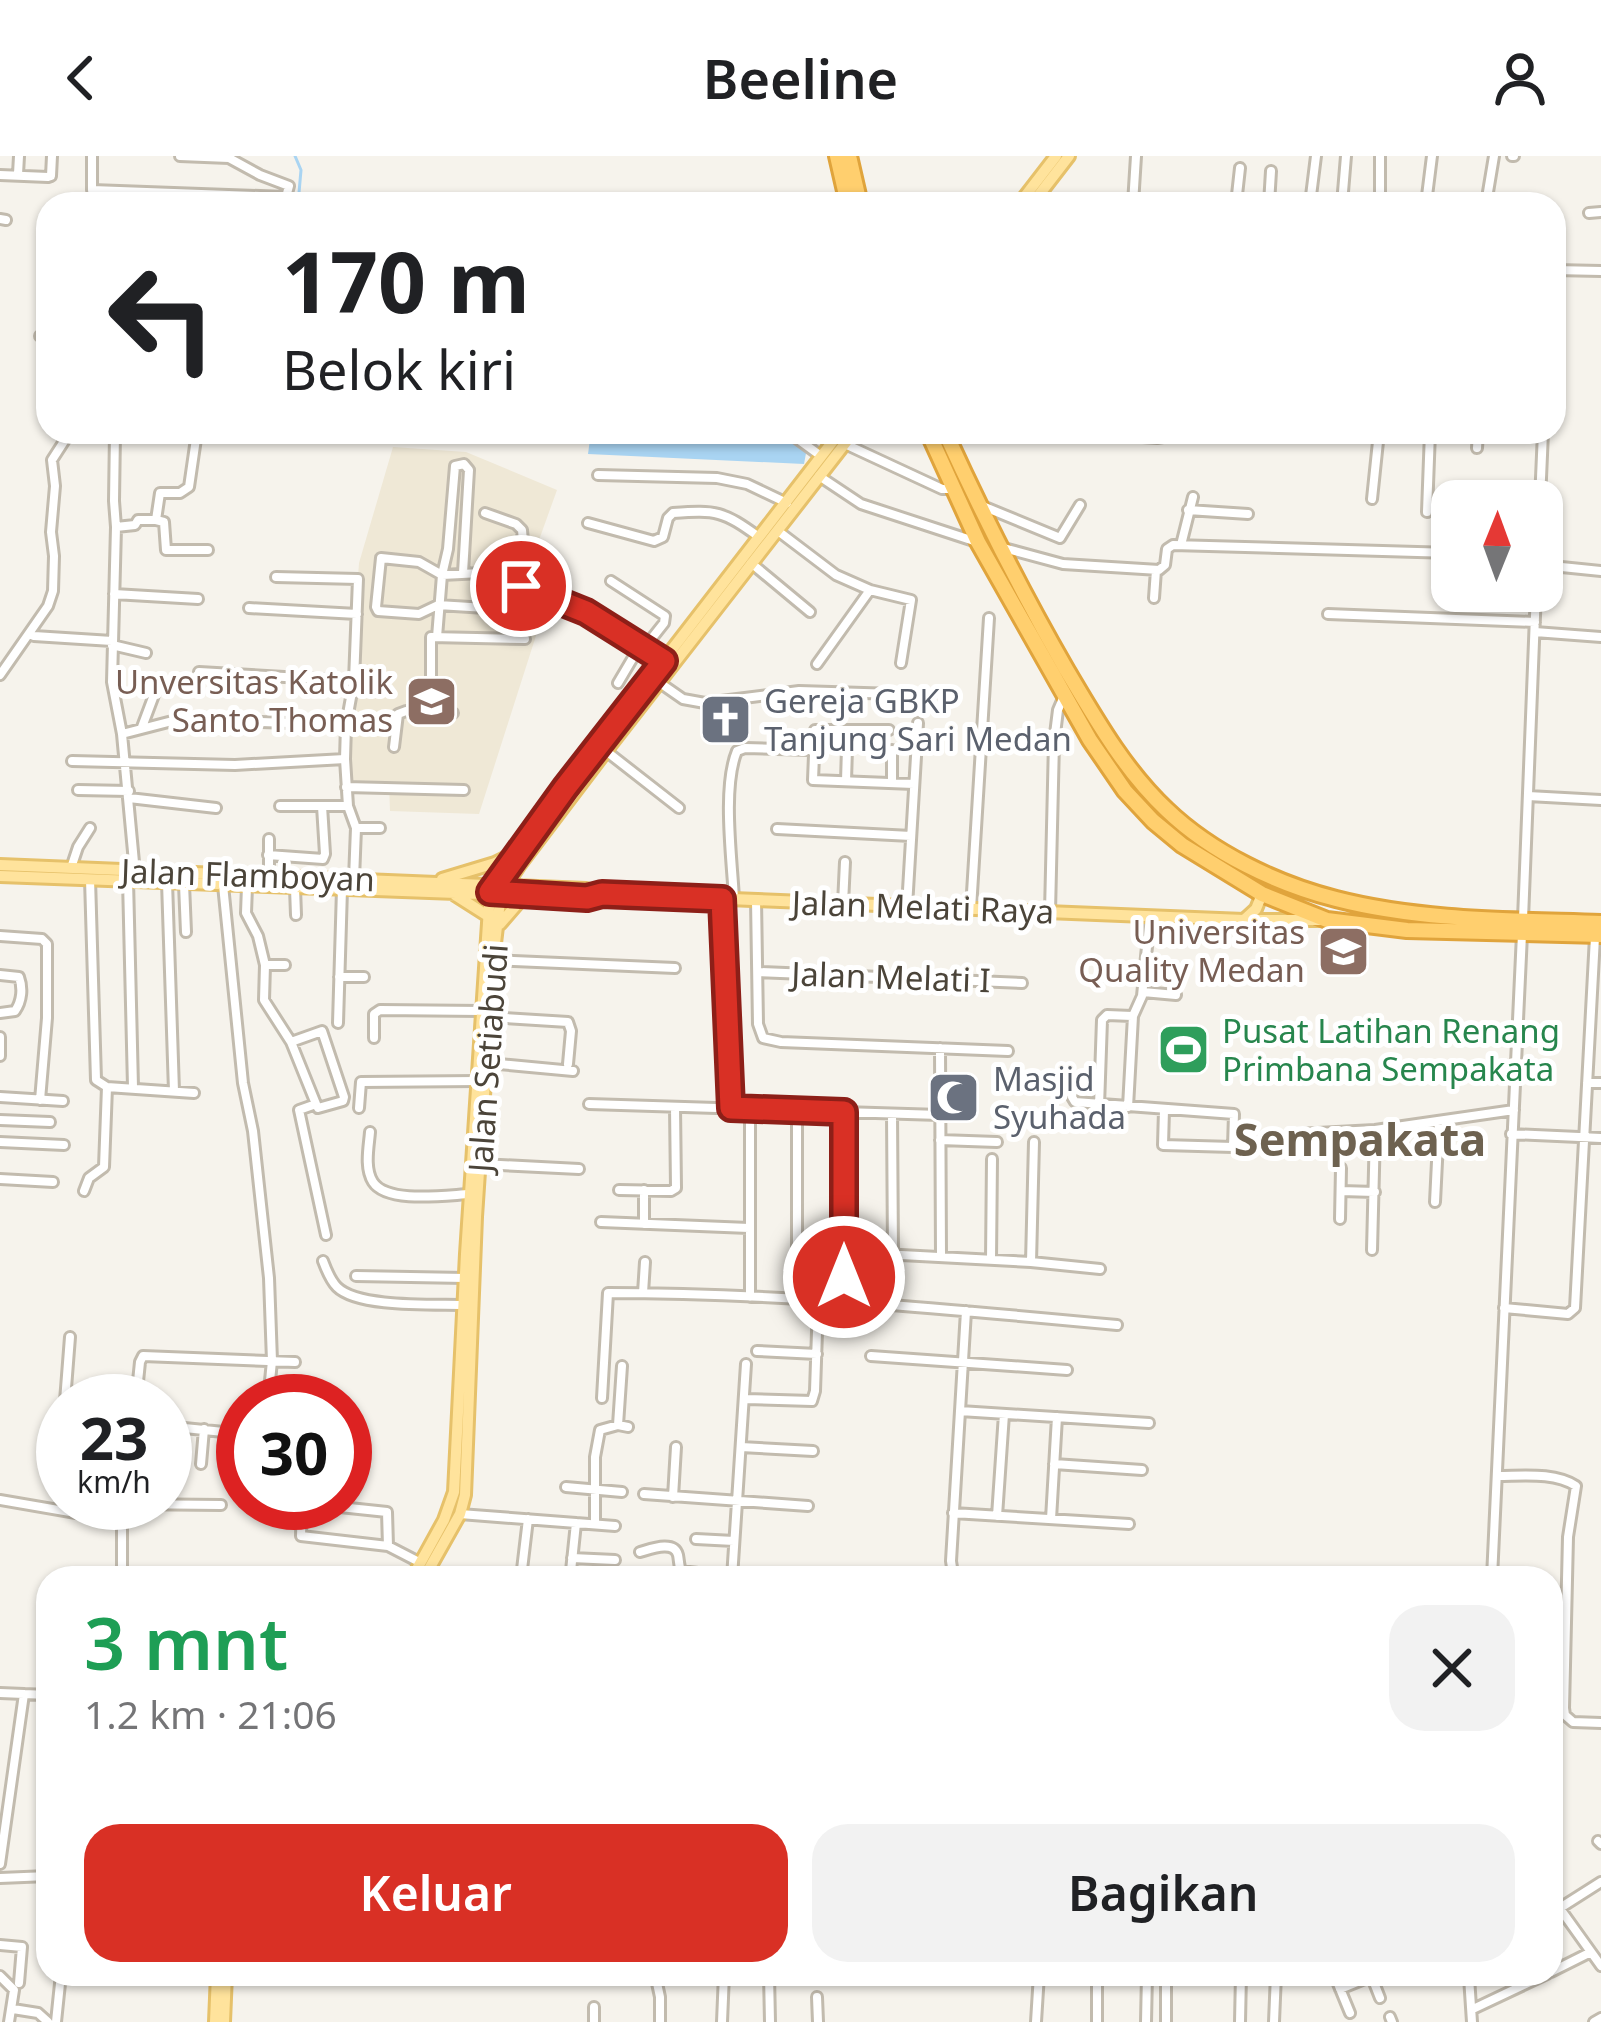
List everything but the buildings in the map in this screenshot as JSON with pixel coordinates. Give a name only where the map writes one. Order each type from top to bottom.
[{"type":"highway","points":[[837,156],[845,192]]},
{"type":"highway","points":[[849,156],[857,192]]},
{"type":"highway","points":[[933,444],[978,542],[1125,791],[1182,845],[1262,894],[1327,920],[1407,929],[1522,926]]},
{"type":"highway","points":[[950,444],[1072,700],[1169,813],[1244,862],[1285,882],[1356,904],[1599,931]]},
{"type":"main road","points":[[1030,192],[1061,158]]},
{"type":"main road","points":[[1040,192],[1061,158]]},
{"type":"main road","name":"Jalan Setiabudi","points":[[431,1566],[460,1514],[465,1495],[488,1063],[488,916],[518,851],[660,683],[668,664],[752,563],[787,503],[835,444]]},
{"type":"main road","name":"Jalan Setiabudi","points":[[419,1566],[454,1492],[478,1081],[498,889],[759,537],[774,527],[819,476],[838,444]]},
{"type":"main road","points":[[433,882],[518,851]]},
{"type":"main road","name":"Jalan Flamboyan","points":[[0,865],[71,868],[167,882],[342,888],[433,882],[498,889]]},
{"type":"main road","points":[[497,928],[529,890],[519,866]]},
{"type":"main road","name":"Jalan Flamboyan","points":[[0,876],[268,875],[354,879],[446,891],[498,889]]},
{"type":"main road","name":"Jalan Melati Raya","points":[[498,889],[1327,920]]},
{"type":"main road","points":[[446,891],[488,916]]},
{"type":"main road","points":[[1244,920],[1256,909],[1262,894]]},
{"type":"main road","points":[[220,2022],[222,1986]]},
{"type":"street","points":[[18,174],[19,156]]},
{"type":"street","points":[[0,175],[48,178],[52,156]]},
{"type":"street","points":[[92,156],[92,190],[157,192]]},
{"type":"street","points":[[180,156],[230,157],[289,186],[287,192]]},
{"type":"street","points":[[1134,192],[1136,156]]},
{"type":"street","points":[[1312,192],[1316,156]]},
{"type":"street","points":[[1343,192],[1346,156]]},
{"type":"street","points":[[1380,156],[1380,192]]},
{"type":"street","points":[[1428,192],[1432,156]]},
{"type":"street","points":[[1488,192],[1494,156]]},
{"type":"street","points":[[1237,192],[1240,168]]},
{"type":"street","points":[[1270,192],[1271,171]]},
{"type":"street","points":[[1589,213],[1601,212]]},
{"type":"street","points":[[1566,271],[1601,272]]},
{"type":"street","points":[[0,675],[53,591],[52,465],[62,444]]},
{"type":"street","points":[[115,444],[112,682],[129,794],[133,1087]]},
{"type":"street","points":[[156,520],[160,493],[180,493],[189,487],[194,444]]},
{"type":"street","points":[[804,444],[821,456]]},
{"type":"street","points":[[854,444],[942,489],[952,489]]},
{"type":"street","points":[[1372,499],[1378,444]]},
{"type":"street","points":[[1427,512],[1430,444]]},
{"type":"street","points":[[1477,444],[1477,448]]},
{"type":"street","points":[[1541,480],[1542,444]]},
{"type":"street","points":[[437,637],[458,464],[469,470],[463,573]]},
{"type":"street","points":[[598,475],[717,478],[747,484],[787,503]]},
{"type":"street","points":[[819,476],[861,504],[978,542]]},
{"type":"street","points":[[1181,545],[1193,497]]},
{"type":"street","points":[[978,505],[1060,538],[1080,505]]},
{"type":"street","points":[[1188,510],[1248,514]]},
{"type":"street","points":[[588,524],[654,541],[663,537],[673,513],[720,512],[759,537]]},
{"type":"street","points":[[485,513],[522,530],[523,541],[513,566],[521,586]]},
{"type":"street","points":[[116,527],[156,520],[164,522],[165,549],[208,550]]},
{"type":"street","points":[[774,527],[820,564],[870,590],[911,600],[901,663]]},
{"type":"street","points":[[998,546],[1053,562],[1156,570],[1164,567],[1167,549],[1173,545],[1431,552]]},
{"type":"street","points":[[491,558],[513,566]]},
{"type":"street","points":[[486,608],[438,605],[419,614],[378,610],[380,561],[419,562],[442,575],[481,573],[521,586],[586,612],[668,664]]},
{"type":"street","points":[[752,563],[810,612]]},
{"type":"street","points":[[1563,567],[1601,572]]},
{"type":"street","points":[[1154,598],[1156,570]]},
{"type":"street","points":[[276,577],[356,578],[345,759],[348,806],[356,828],[354,879]]},
{"type":"street","points":[[611,581],[665,616],[618,683]]},
{"type":"street","points":[[817,664],[870,590]]},
{"type":"street","points":[[113,594],[198,598]]},
{"type":"street","points":[[249,608],[357,614]]},
{"type":"street","points":[[1493,1566],[1535,612]]},
{"type":"street","points":[[1328,614],[1535,627],[1601,637]]},
{"type":"street","points":[[971,909],[989,618]]},
{"type":"street","points":[[34,636],[112,643],[146,653]]},
{"type":"street","points":[[431,712],[430,639],[525,639]]},
{"type":"street","points":[[199,672],[353,681]]},
{"type":"street","points":[[660,683],[683,699],[705,704],[800,691],[896,694]]},
{"type":"street","points":[[142,728],[158,687]]},
{"type":"street","points":[[1050,913],[1054,742],[1058,710],[1072,700]]},
{"type":"street","points":[[394,746],[398,713],[453,713]]},
{"type":"street","points":[[122,734],[180,718],[346,725]]},
{"type":"street","points":[[907,907],[918,723]]},
{"type":"street","points":[[890,730],[815,730],[814,780],[914,784]]},
{"type":"street","points":[[846,782],[847,748]]},
{"type":"street","points":[[731,1108],[731,775],[739,749],[809,750]]},
{"type":"street","points":[[892,750],[892,783]]},
{"type":"street","points":[[606,751],[679,808]]},
{"type":"street","points":[[72,761],[235,765],[345,759]]},
{"type":"street","points":[[346,787],[464,790]]},
{"type":"street","points":[[79,790],[217,808]]},
{"type":"street","points":[[1528,796],[1601,800]]},
{"type":"street","points":[[280,806],[348,806]]},
{"type":"street","points":[[268,855],[323,859],[322,806]]},
{"type":"street","points":[[71,868],[90,828]]},
{"type":"street","points":[[356,828],[380,828]]},
{"type":"street","points":[[777,829],[911,836]]},
{"type":"street","points":[[268,875],[269,839]]},
{"type":"street","points":[[843,904],[845,862]]},
{"type":"street","points":[[90,879],[95,1077],[107,1087],[194,1093]]},
{"type":"street","points":[[167,882],[174,1091]]},
{"type":"street","points":[[184,882],[186,932]]},
{"type":"street","points":[[223,884],[242,1083],[253,1131],[269,1278],[271,1374]]},
{"type":"street","points":[[247,884],[246,913],[258,935],[265,965],[264,1000],[291,1042],[318,1108],[343,1100],[345,1094],[322,1031],[291,1042]]},
{"type":"street","points":[[296,886],[296,915]]},
{"type":"street","points":[[338,1023],[342,888]]},
{"type":"street","points":[[756,900],[758,1024],[763,1038],[1008,1051]]},
{"type":"street","points":[[1127,1107],[1133,1016],[1143,992],[1150,916]]},
{"type":"street","points":[[1504,1308],[1568,1314],[1574,1310],[1599,931]]},
{"type":"street","points":[[0,936],[42,939],[47,944],[40,1100]]},
{"type":"street","points":[[493,960],[675,968]]},
{"type":"street","points":[[265,965],[284,965]]},
{"type":"street","name":"Jalan Melati I","points":[[759,972],[1022,982]]},
{"type":"street","points":[[0,975],[20,977],[22,987],[15,1011],[0,1013]]},
{"type":"street","points":[[340,977],[364,977]]},
{"type":"street","points":[[1143,992],[1176,995]]},
{"type":"street","points":[[374,1039],[374,1015],[380,1010],[568,1022],[570,1068],[488,1063]]},
{"type":"street","points":[[1099,1106],[1102,1020],[1108,1015],[1133,1016]]},
{"type":"street","points":[[0,1037],[0,1056]]},
{"type":"street","points":[[940,1048],[941,1256]]},
{"type":"street","points":[[1100,1072],[1074,1082],[1075,1102],[1234,1114],[1233,1147],[1162,1145],[1164,1109]]},
{"type":"street","points":[[359,1108],[361,1082],[478,1081]]},
{"type":"street","points":[[1587,1083],[1601,1084]]},
{"type":"street","points":[[84,1191],[89,1178],[104,1167],[107,1087]]},
{"type":"street","points":[[0,1097],[63,1102]]},
{"type":"street","points":[[316,1104],[299,1110],[326,1235]]},
{"type":"street","points":[[589,1104],[940,1115]]},
{"type":"street","points":[[619,1190],[676,1188],[675,1107]]},
{"type":"street","points":[[750,1109],[750,1297]]},
{"type":"street","points":[[1298,1134],[1376,1130],[1514,1110]]},
{"type":"street","points":[[796,1300],[797,1111]]},
{"type":"street","points":[[844,1112],[844,1303]]},
{"type":"street","points":[[892,1114],[893,1254]]},
{"type":"street","points":[[0,1120],[50,1122]]},
{"type":"street","points":[[1436,1202],[1439,1121]]},
{"type":"street","points":[[1372,1250],[1376,1130]]},
{"type":"street","points":[[370,1132],[369,1168],[381,1189],[392,1195],[470,1194]]},
{"type":"street","points":[[1511,1134],[1601,1138]]},
{"type":"street","points":[[940,1140],[997,1142]]},
{"type":"street","points":[[0,1142],[64,1144]]},
{"type":"street","points":[[1031,1262],[1034,1142]]},
{"type":"street","points":[[992,1159],[992,1259]]},
{"type":"street","points":[[481,1164],[579,1168]]},
{"type":"street","points":[[1340,1219],[1341,1168]]},
{"type":"street","points":[[0,1179],[53,1182]]},
{"type":"street","points":[[644,1190],[644,1224]]},
{"type":"street","points":[[1341,1192],[1375,1192]]},
{"type":"street","points":[[602,1222],[749,1228]]},
{"type":"street","points":[[845,1252],[1100,1269]]},
{"type":"street","points":[[323,1261],[338,1288],[347,1294],[464,1306]]},
{"type":"street","points":[[643,1293],[645,1262]]},
{"type":"street","points":[[356,1276],[465,1278]]},
{"type":"street","points":[[602,1398],[608,1293],[966,1310],[1117,1325]]},
{"type":"street","points":[[746,1400],[812,1401],[818,1301]]},
{"type":"street","points":[[951,1566],[966,1310]]},
{"type":"street","points":[[67,1374],[70,1337]]},
{"type":"street","points":[[758,1351],[817,1354]]},
{"type":"street","points":[[139,1374],[143,1356],[295,1362]]},
{"type":"street","points":[[871,1356],[1067,1370]]},
{"type":"street","points":[[733,1566],[746,1364]]},
{"type":"street","points":[[596,1524],[595,1457],[600,1430],[623,1426],[622,1366]]},
{"type":"street","points":[[960,1411],[1149,1423]]},
{"type":"street","points":[[997,1516],[1004,1414]]},
{"type":"street","points":[[1051,1519],[1057,1417]]},
{"type":"street","points":[[192,1428],[216,1431]]},
{"type":"street","points":[[201,1464],[204,1429]]},
{"type":"street","points":[[673,1497],[676,1447]]},
{"type":"street","points":[[741,1447],[812,1451]]},
{"type":"street","points":[[1054,1464],[1142,1470]]},
{"type":"street","points":[[1498,1476],[1553,1477],[1576,1486],[1568,1537],[1564,1708],[1568,1720],[1601,1723]]},
{"type":"street","points":[[566,1487],[622,1492]]},
{"type":"street","points":[[644,1494],[808,1506]]},
{"type":"street","points":[[0,1500],[36,1506]]},
{"type":"street","points":[[372,1510],[387,1512],[388,1546]]},
{"type":"street","points":[[953,1513],[1129,1524]]},
{"type":"street","points":[[460,1514],[615,1526]]},
{"type":"street","points":[[522,1566],[528,1519]]},
{"type":"street","points":[[572,1566],[575,1523]]},
{"type":"street","points":[[122,1530],[122,1566]]},
{"type":"street","points":[[301,1530],[301,1536],[388,1546],[421,1563]]},
{"type":"street","points":[[696,1540],[734,1541]]},
{"type":"street","points":[[640,1552],[672,1548],[678,1566]]},
{"type":"street","points":[[572,1558],[615,1560]]},
{"type":"street","points":[[0,1693],[36,1694]]},
{"type":"street","points":[[0,1864],[24,1694]]},
{"type":"street","points":[[0,1878],[36,1876]]},
{"type":"street","points":[[1563,1906],[1601,1882]]},
{"type":"street","points":[[1563,1912],[1601,1966]]},
{"type":"street","points":[[0,1945],[22,1947],[19,1983]]},
{"type":"street","points":[[1563,1966],[1591,1952]]},
{"type":"street","points":[[0,1976],[13,1989],[9,2022]]},
{"type":"street","points":[[13,2009],[38,2013],[52,2022],[59,1986]]},
{"type":"street","points":[[658,1986],[660,2022]]},
{"type":"street","points":[[722,2022],[724,1986]]},
{"type":"street","points":[[769,1986],[770,2022]]},
{"type":"street","points":[[1036,2022],[1038,1986]]},
{"type":"street","points":[[1097,1986],[1097,2022]]},
{"type":"street","points":[[1146,2022],[1148,1986]]},
{"type":"street","points":[[1166,1986],[1166,2022]]},
{"type":"street","points":[[1240,2022],[1241,1986]]},
{"type":"street","points":[[1274,2022],[1276,1986]]},
{"type":"street","points":[[1339,1986],[1350,2012]]},
{"type":"street","points":[[1340,1989],[1347,1986]]},
{"type":"street","points":[[1376,1986],[1380,1998]]},
{"type":"street","points":[[1470,1986],[1472,2022]]},
{"type":"street","points":[[1473,2009],[1522,1986]]},
{"type":"street","points":[[817,1997],[818,2022]]},
{"type":"street","points":[[594,2007],[594,2022]]},
{"type":"shaded area","name":"Unversitas Katolik Santo Thomas","points":[[393,447],[466,452],[557,490],[521,590],[502,590],[503,602],[541,620],[479,814],[390,811],[389,783],[343,782],[359,563]]},
{"type":"water","points":[[589,444],[808,444],[804,464],[588,454]]},
{"type":"waterway","points":[[295,156],[301,170],[299,192]]},
{"type":"place","name":"Unversitas Katolik Santo Thomas","points":[[432,701]]},
{"type":"place","name":"Gereja GBKP Tanjung Sari Medan","points":[[725,720]]},
{"type":"place","name":"Universitas Quality Medan","points":[[1344,951]]},
{"type":"place","name":"Pusat Latihan Renang Primbana Sempakata","points":[[1183,1050]]},
{"type":"place","name":"Masjid Syuhada","points":[[954,1098]]},
{"type":"district","name":"Sempakata","points":[[1360,1140]]},
{"type":"route","points":[[521,586],[586,612],[664,661],[490,892],[722,899],[731,1108],[844,1112],[844,1277]]}]
